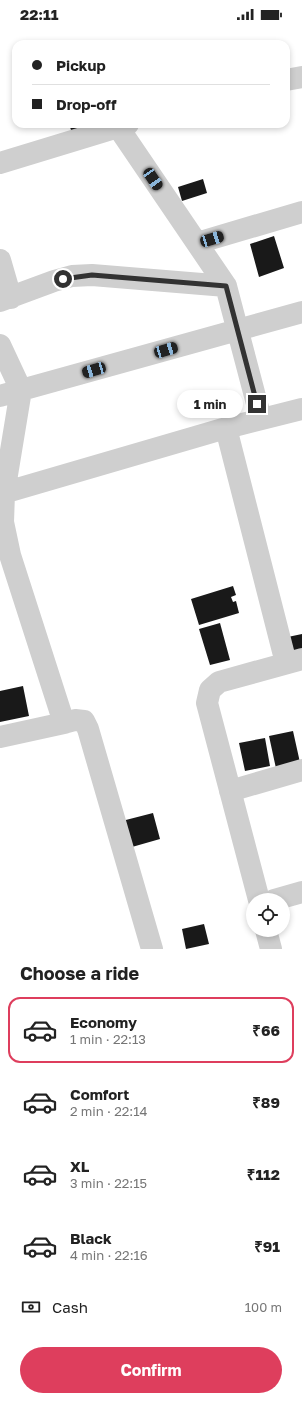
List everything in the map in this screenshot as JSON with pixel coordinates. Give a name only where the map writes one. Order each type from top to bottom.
[{"type":"street","points":[[290,79],[302,77]]},
{"type":"street","points":[[0,163],[113,128]]},
{"type":"street","points":[[125,128],[197,244],[226,286],[261,419]]},
{"type":"street","points":[[197,244],[302,212]]},
{"type":"street","points":[[0,260],[5,300],[54,281],[72,276],[92,275],[226,286]]},
{"type":"street","points":[[0,396],[302,312]]},
{"type":"street","points":[[0,345],[22,390],[2,494],[3,522],[10,554],[64,723]]},
{"type":"street","points":[[2,494],[226,428],[302,409]]},
{"type":"street","points":[[226,428],[294,661],[219,682],[210,690],[207,703],[257,893]]},
{"type":"street","points":[[0,737],[75,720],[84,721],[88,729],[152,949]]},
{"type":"street","points":[[230,791],[302,770]]},
{"type":"street","points":[[290,895],[302,892]]},
{"type":"street","points":[[268,937],[271,949]]},
{"type":"building","points":[[70,128],[84,128],[72,133]]},
{"type":"building","points":[[203,179],[207,193],[182,201],[178,187]]},
{"type":"building","points":[[274,236],[284,268],[259,277],[250,244]]},
{"type":"building","points":[[233,586],[236,595],[231,597],[233,602],[236,601],[239,613],[199,625],[191,599]]},
{"type":"building","points":[[220,623],[230,660],[210,665],[199,629]]},
{"type":"building","points":[[302,634],[302,652],[287,656],[283,638]]},
{"type":"building","points":[[23,686],[29,716],[0,722],[0,691]]},
{"type":"building","points":[[293,731],[301,767],[277,773],[269,736]]},
{"type":"building","points":[[265,738],[270,766],[245,771],[239,743]]},
{"type":"building","points":[[153,813],[160,839],[125,849],[118,822]]},
{"type":"building","points":[[204,924],[209,944],[186,949],[182,929]]},
{"type":"route","points":[[63,279],[72,276],[92,275],[226,286],[257,404]]}]
